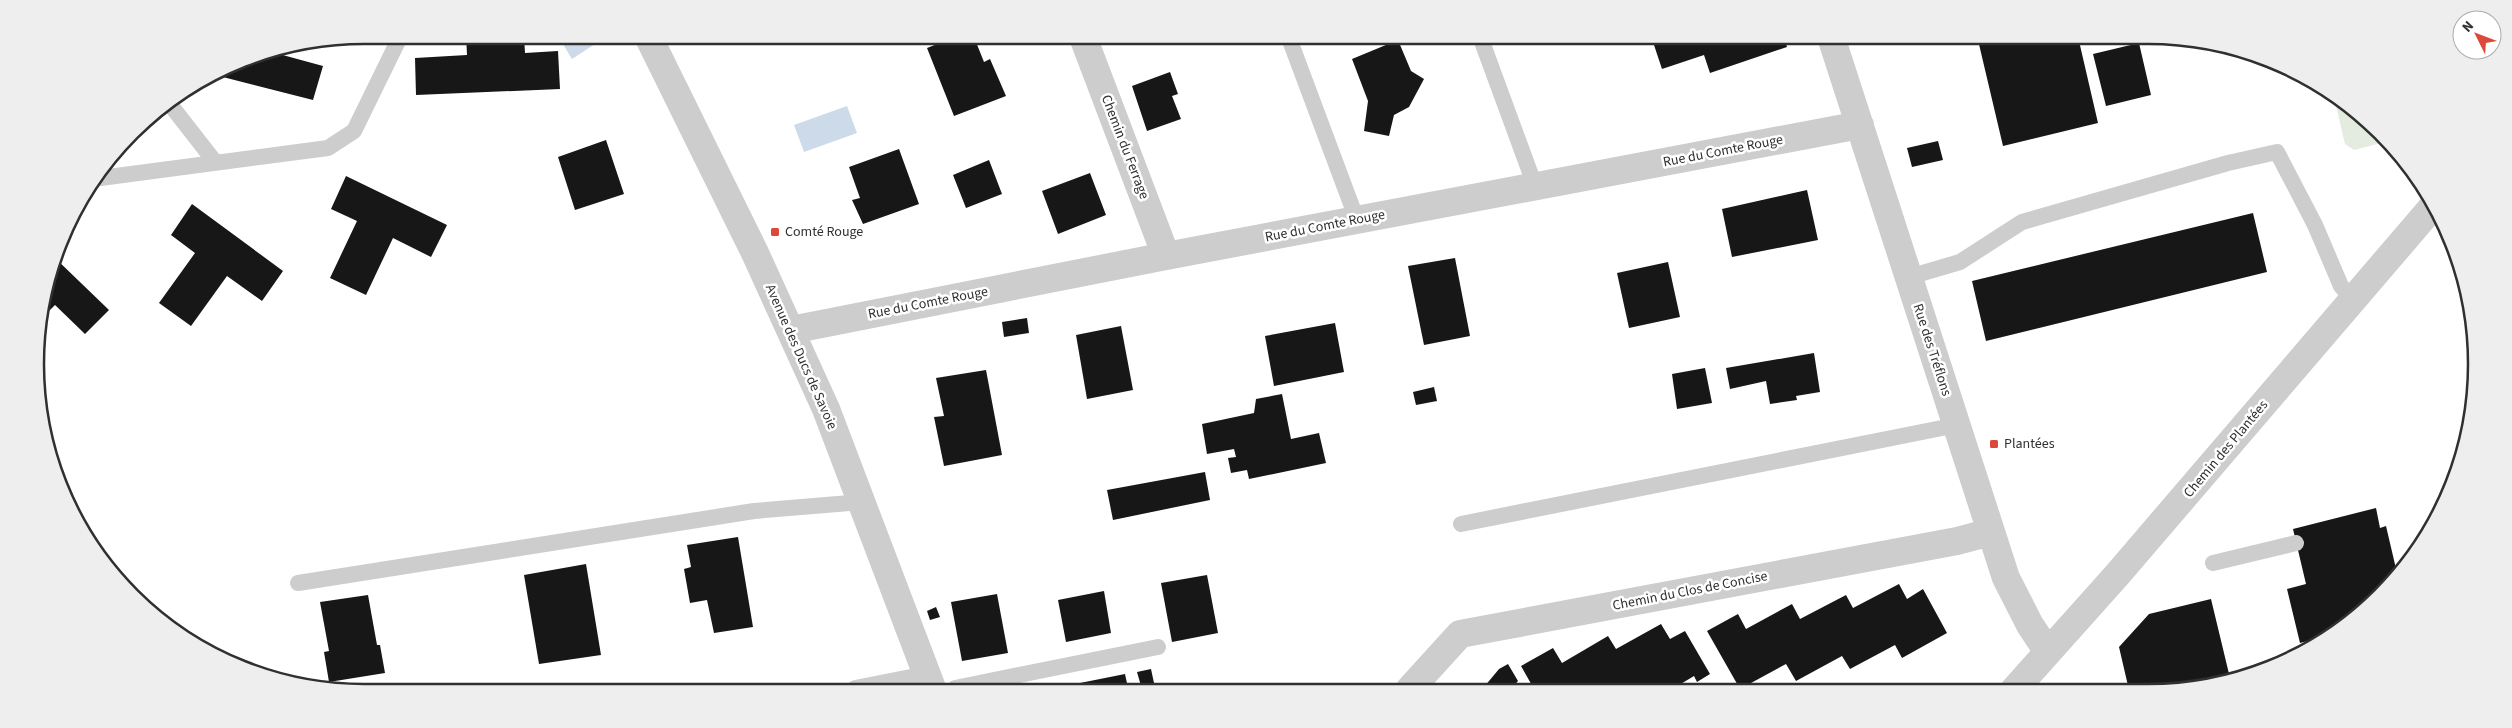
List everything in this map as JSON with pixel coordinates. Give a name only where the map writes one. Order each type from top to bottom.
[{"type":"street","name":"Avenue des Ducs de Savoie","points":[[657,44],[826,409],[929,681]]},
{"type":"street","name":"Chemin du Ferrage","points":[[1085,44],[1166,256]]},
{"type":"street","name":"Rue des Tréflons","points":[[1833,44],[1991,532],[2016,599],[2048,652]]},
{"type":"street","name":"Rue du Comte Rouge","points":[[791,330],[1166,256],[1860,125]]},
{"type":"street","name":"Chemin des Plantées","points":[[2026,684],[2048,652],[2118,575],[2429,211]]},
{"type":"street","name":"Chemin du Clos de Concise","points":[[1415,684],[1460,634],[1947,543],[1991,532]]},
{"type":"lane","points":[[104,177],[328,148],[354,131],[397,44]]},
{"type":"lane","points":[[1291,44],[1357,220]]},
{"type":"lane","points":[[1483,44],[1536,186]]},
{"type":"lane","points":[[173,108],[215,162]]},
{"type":"lane","points":[[1909,277],[1960,262],[2022,222],[2228,163],[2277,152],[2315,225],[2341,286],[2353,300]]},
{"type":"lane","points":[[1462,524],[1957,425]]},
{"type":"lane","points":[[298,582],[754,511],[862,502]]},
{"type":"lane","points":[[2213,564],[2296,543]]},
{"type":"lane","points":[[975,684],[1158,647]]},
{"type":"lane","points":[[897,684],[929,681]]},
{"type":"shaded area","points":[[2336,105],[2359,123],[2379,143],[2354,150],[2345,144]]},
{"type":"water","points":[[563,44],[595,44],[572,59]]},
{"type":"water","points":[[847,106],[857,133],[804,152],[794,125]]},
{"type":"building","points":[[466,44],[524,44],[525,53],[558,51],[560,89],[416,95],[415,58],[467,55]]},
{"type":"building","points":[[937,44],[977,44],[984,62],[990,59],[1006,96],[954,116],[927,48]]},
{"type":"building","points":[[1388,44],[1400,44],[1411,71],[1424,79],[1409,107],[1394,115],[1389,136],[1364,131],[1368,101],[1352,59]]},
{"type":"building","points":[[1654,44],[1786,44],[1787,47],[1710,73],[1704,55],[1662,69]]},
{"type":"building","points":[[1979,44],[2080,44],[2098,123],[2003,146]]},
{"type":"building","points":[[2139,44],[2151,95],[2106,106],[2093,54]]},
{"type":"building","points":[[282,55],[323,66],[313,100],[222,77],[241,68]]},
{"type":"building","points":[[1170,72],[1178,94],[1172,96],[1181,119],[1147,131],[1132,86]]},
{"type":"building","points":[[606,140],[624,194],[575,210],[558,157]]},
{"type":"building","points":[[1938,141],[1943,160],[1912,167],[1907,148]]},
{"type":"building","points":[[899,149],[919,204],[863,224],[852,200],[860,198],[849,167]]},
{"type":"building","points":[[989,160],[1002,194],[966,208],[953,175]]},
{"type":"building","points":[[1090,173],[1106,215],[1058,234],[1042,191]]},
{"type":"building","points":[[346,176],[447,225],[431,257],[393,238],[366,295],[330,278],[357,221],[331,209]]},
{"type":"building","points":[[1807,190],[1818,240],[1732,257],[1722,209]]},
{"type":"building","points":[[192,204],[283,271],[262,301],[227,276],[191,326],[159,303],[195,253],[171,235]]},
{"type":"building","points":[[2253,213],[2267,272],[1986,341],[1972,281]]},
{"type":"building","points":[[1455,258],[1470,336],[1424,345],[1408,266]]},
{"type":"building","points":[[1668,262],[1680,317],[1629,328],[1617,273]]},
{"type":"building","points":[[60,263],[109,310],[85,334],[55,305],[48,312]]},
{"type":"building","points":[[1027,318],[1029,333],[1004,337],[1002,322]]},
{"type":"building","points":[[1335,323],[1344,372],[1274,386],[1265,336]]},
{"type":"building","points":[[1121,326],[1133,390],[1087,399],[1076,335]]},
{"type":"building","points":[[1814,353],[1820,392],[1796,396],[1797,400],[1770,404],[1766,381],[1730,389],[1726,368]]},
{"type":"building","points":[[1705,368],[1712,403],[1677,409],[1672,374]]},
{"type":"building","points":[[986,370],[1002,455],[944,466],[934,417],[944,416],[936,378]]},
{"type":"building","points":[[1434,387],[1437,401],[1416,405],[1413,392]]},
{"type":"building","points":[[1282,394],[1291,439],[1319,433],[1326,463],[1249,479],[1247,470],[1231,473],[1228,458],[1236,457],[1234,449],[1207,454],[1202,424],[1254,413],[1256,399]]},
{"type":"building","points":[[1205,472],[1210,500],[1113,520],[1107,490]]},
{"type":"building","points":[[2376,508],[2380,528],[2386,526],[2396,567],[2359,605],[2343,618],[2308,641],[2300,643],[2287,589],[2306,584],[2293,529]]},
{"type":"building","points":[[738,537],[753,627],[714,633],[707,600],[690,603],[684,569],[691,567],[687,545]]},
{"type":"building","points":[[586,564],[601,655],[539,664],[524,575]]},
{"type":"building","points":[[1207,575],[1218,633],[1172,642],[1161,583]]},
{"type":"building","points":[[1899,584],[1907,599],[1923,589],[1947,633],[1902,658],[1895,645],[1850,669],[1842,656],[1796,681],[1786,664],[1749,684],[1737,684],[1707,631],[1738,614],[1746,629],[1792,604],[1800,619],[1846,595],[1853,608]]},
{"type":"building","points":[[1104,591],[1111,633],[1066,642],[1058,600]]},
{"type":"building","points":[[997,594],[1008,653],[962,661],[951,602]]},
{"type":"building","points":[[368,595],[377,645],[380,645],[385,673],[329,682],[324,652],[329,651],[320,602]]},
{"type":"building","points":[[2211,599],[2229,673],[2190,682],[2128,684],[2119,647],[2149,614]]},
{"type":"building","points":[[936,607],[940,617],[930,620],[927,611]]},
{"type":"building","points":[[1661,624],[1670,639],[1685,631],[1710,674],[1697,682],[1694,676],[1681,684],[1531,684],[1521,666],[1553,648],[1562,663],[1608,636],[1616,649]]},
{"type":"building","points":[[1508,664],[1518,681],[1515,684],[1486,684],[1499,669]]},
{"type":"building","points":[[1151,669],[1154,683],[1140,684],[1137,672]]},
{"type":"building","points":[[1125,674],[1127,684],[1075,684]]},
{"type":"place","name":"Comté Rouge","points":[[775,232]]},
{"type":"place","name":"Plantées","points":[[1994,444]]}]
